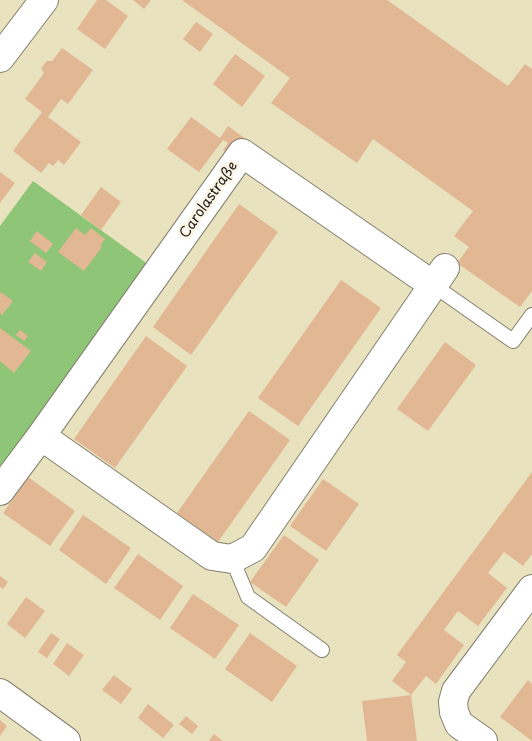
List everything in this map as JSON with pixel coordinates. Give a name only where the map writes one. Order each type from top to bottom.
[{"type":"street","points":[[0,58],[44,0]]},
{"type":"street","name":"Carolastraße","points":[[0,491],[242,153],[439,276]]},
{"type":"street","points":[[41,436],[212,556],[232,559],[253,548],[439,276]]},
{"type":"street","points":[[483,741],[459,724],[454,712],[453,702],[456,691],[532,589]]},
{"type":"street","points":[[0,693],[66,741]]},
{"type":"lane","points":[[439,276],[514,341],[532,315]]},
{"type":"lane","points":[[232,559],[248,597],[322,650]]},
{"type":"green space","points":[[33,181],[152,267],[0,471],[0,226]]},
{"type":"building","points":[[97,0],[106,0],[128,16],[105,49],[77,29]]},
{"type":"building","points":[[133,0],[151,0],[144,9]]},
{"type":"building","points":[[182,0],[387,0],[508,86],[525,64],[532,69],[532,291],[520,307],[457,263],[469,247],[454,236],[473,211],[373,139],[357,163],[271,103],[290,78]]},
{"type":"building","points":[[196,22],[213,34],[200,52],[183,39]]},
{"type":"building","points":[[62,48],[93,70],[68,104],[61,99],[48,117],[81,142],[64,165],[58,160],[53,166],[49,163],[41,173],[13,151],[42,112],[25,99],[44,73],[41,68],[47,61],[52,61]]},
{"type":"building","points":[[235,54],[265,76],[242,107],[213,84]]},
{"type":"building","points":[[191,117],[220,138],[228,126],[246,139],[234,157],[223,150],[228,143],[223,140],[199,172],[167,149]]},
{"type":"building","points":[[0,172],[15,183],[0,203]]},
{"type":"building","points":[[101,187],[121,202],[101,230],[81,215]]},
{"type":"building","points":[[239,204],[278,232],[191,355],[153,327]]},
{"type":"building","points":[[76,228],[85,235],[91,228],[105,239],[100,246],[102,247],[84,271],[58,252]]},
{"type":"building","points":[[37,231],[53,244],[46,253],[30,241]]},
{"type":"building","points":[[35,253],[47,262],[41,271],[28,262]]},
{"type":"building","points":[[341,280],[381,308],[298,426],[258,398]]},
{"type":"building","points":[[1,292],[13,301],[2,315],[0,313]]},
{"type":"building","points":[[0,328],[31,351],[14,373],[0,361]]},
{"type":"building","points":[[20,330],[28,336],[24,341],[16,335]]},
{"type":"building","points":[[146,336],[187,366],[115,468],[74,439]]},
{"type":"building","points":[[445,342],[476,365],[428,431],[397,409]]},
{"type":"building","points":[[249,411],[290,440],[218,542],[177,513]]},
{"type":"building","points":[[532,472],[532,554],[523,566],[504,552],[488,573],[507,588],[478,626],[458,611],[444,630],[464,645],[436,684],[426,676],[411,695],[392,681],[406,662],[397,655]]},
{"type":"building","points":[[28,477],[75,511],[50,546],[3,513]]},
{"type":"building","points":[[323,479],[359,504],[326,551],[290,526]]},
{"type":"building","points":[[83,515],[131,548],[106,584],[59,550]]},
{"type":"building","points":[[284,535],[319,560],[286,607],[250,582]]},
{"type":"building","points":[[138,554],[183,586],[160,620],[114,588]]},
{"type":"building","points":[[0,576],[8,582],[3,589],[0,587]]},
{"type":"building","points":[[193,594],[239,625],[215,659],[170,628]]},
{"type":"building","points":[[26,597],[45,611],[25,638],[7,624]]},
{"type":"building","points":[[51,633],[60,639],[47,658],[38,652]]},
{"type":"building","points":[[250,633],[297,666],[272,702],[225,669]]},
{"type":"building","points":[[67,643],[84,655],[69,676],[53,664]]},
{"type":"building","points":[[114,675],[132,689],[121,704],[102,690]]},
{"type":"building","points":[[528,680],[532,684],[532,741],[500,717]]},
{"type":"building","points":[[411,695],[417,741],[367,741],[362,701]]},
{"type":"building","points":[[148,704],[174,725],[163,738],[138,718]]},
{"type":"building","points":[[186,716],[198,726],[192,734],[179,724]]},
{"type":"building","points":[[0,720],[7,726],[0,736]]},
{"type":"building","points":[[214,734],[223,741],[209,741]]}]
